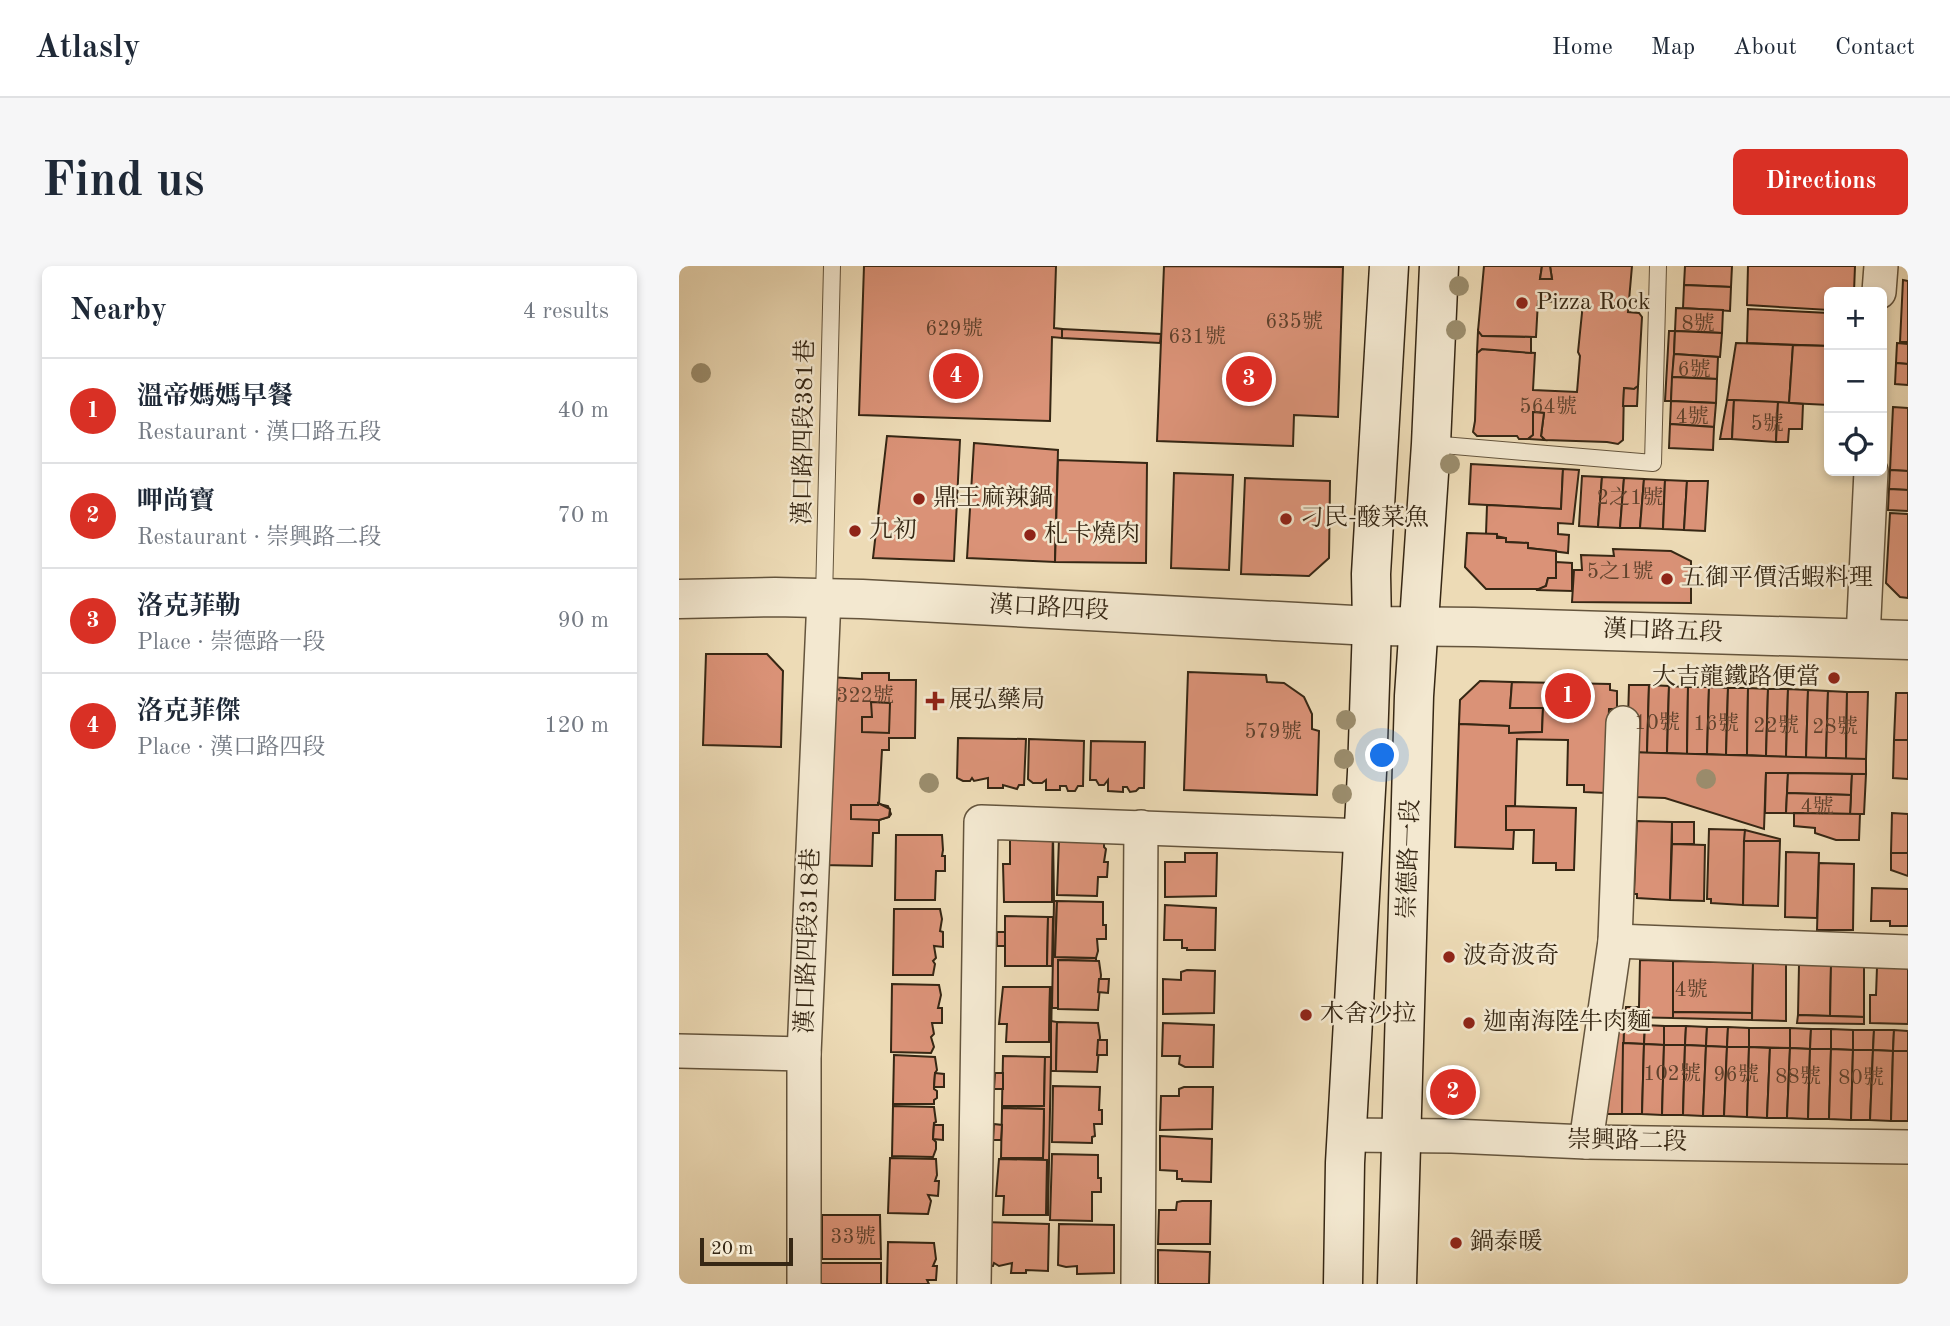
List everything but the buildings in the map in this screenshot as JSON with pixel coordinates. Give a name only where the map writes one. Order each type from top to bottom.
[{"type":"main road","name":"崇德路一段","points":[[1343,1284],[1347,1135],[1364,836],[1371,574],[1389,266]]},
{"type":"main road","name":"崇德路一段","points":[[1397,1284],[1414,696],[1440,266]]},
{"type":"main road","name":"漢口路四段","points":[[679,599],[824,598],[1371,626],[1419,626]]},
{"type":"main road","name":"漢口路五段","points":[[1419,626],[1908,640]]},
{"type":"street","points":[[1879,287],[1881,266]]},
{"type":"street","points":[[1863,638],[1871,476]]},
{"type":"street","name":"漢口路四段318巷","points":[[804,1284],[804,1054],[824,598]]},
{"type":"street","points":[[1585,1142],[1615,941],[1623,723]]},
{"type":"street","name":"崇德路一段","points":[[974,1284],[981,822],[1364,836]]},
{"type":"street","points":[[1138,1284],[1141,827]]},
{"type":"street","points":[[1615,941],[1908,952]]},
{"type":"street","points":[[679,1052],[804,1054]]},
{"type":"street","name":"崇興路二段","points":[[1347,1135],[1908,1147]]},
{"type":"lane","name":"漢口路四段381巷","points":[[824,598],[832,266]]},
{"type":"lane","points":[[1431,444],[1653,463],[1658,266]]},
{"type":"place","name":"Pizza Rock","points":[[1522,303]]},
{"type":"place","name":"洛克菲傑","points":[[956,376]]},
{"type":"place","name":"洛克菲勒","points":[[1249,379]]},
{"type":"place","name":"鼎王麻辣鍋","points":[[919,499]]},
{"type":"place","name":"刁民-酸菜魚","points":[[1286,519]]},
{"type":"place","name":"九初","points":[[855,531]]},
{"type":"place","name":"札卡燒肉","points":[[1030,535]]},
{"type":"place","name":"五御平價活蝦料理","points":[[1667,579]]},
{"type":"place","name":"大吉龍鐵路便當","points":[[1834,678]]},
{"type":"place","name":"溫帝媽媽早餐","points":[[1568,696]]},
{"type":"place","name":"展弘藥局","points":[[935,701]]},
{"type":"place","name":"波奇波奇","points":[[1449,957]]},
{"type":"place","name":"木舍沙拉","points":[[1306,1015]]},
{"type":"place","name":"迦南海陸牛肉麵","points":[[1469,1023]]},
{"type":"place","name":"呷尚寶","points":[[1453,1092]]},
{"type":"place","name":"鍋泰暖","points":[[1456,1243]]}]
